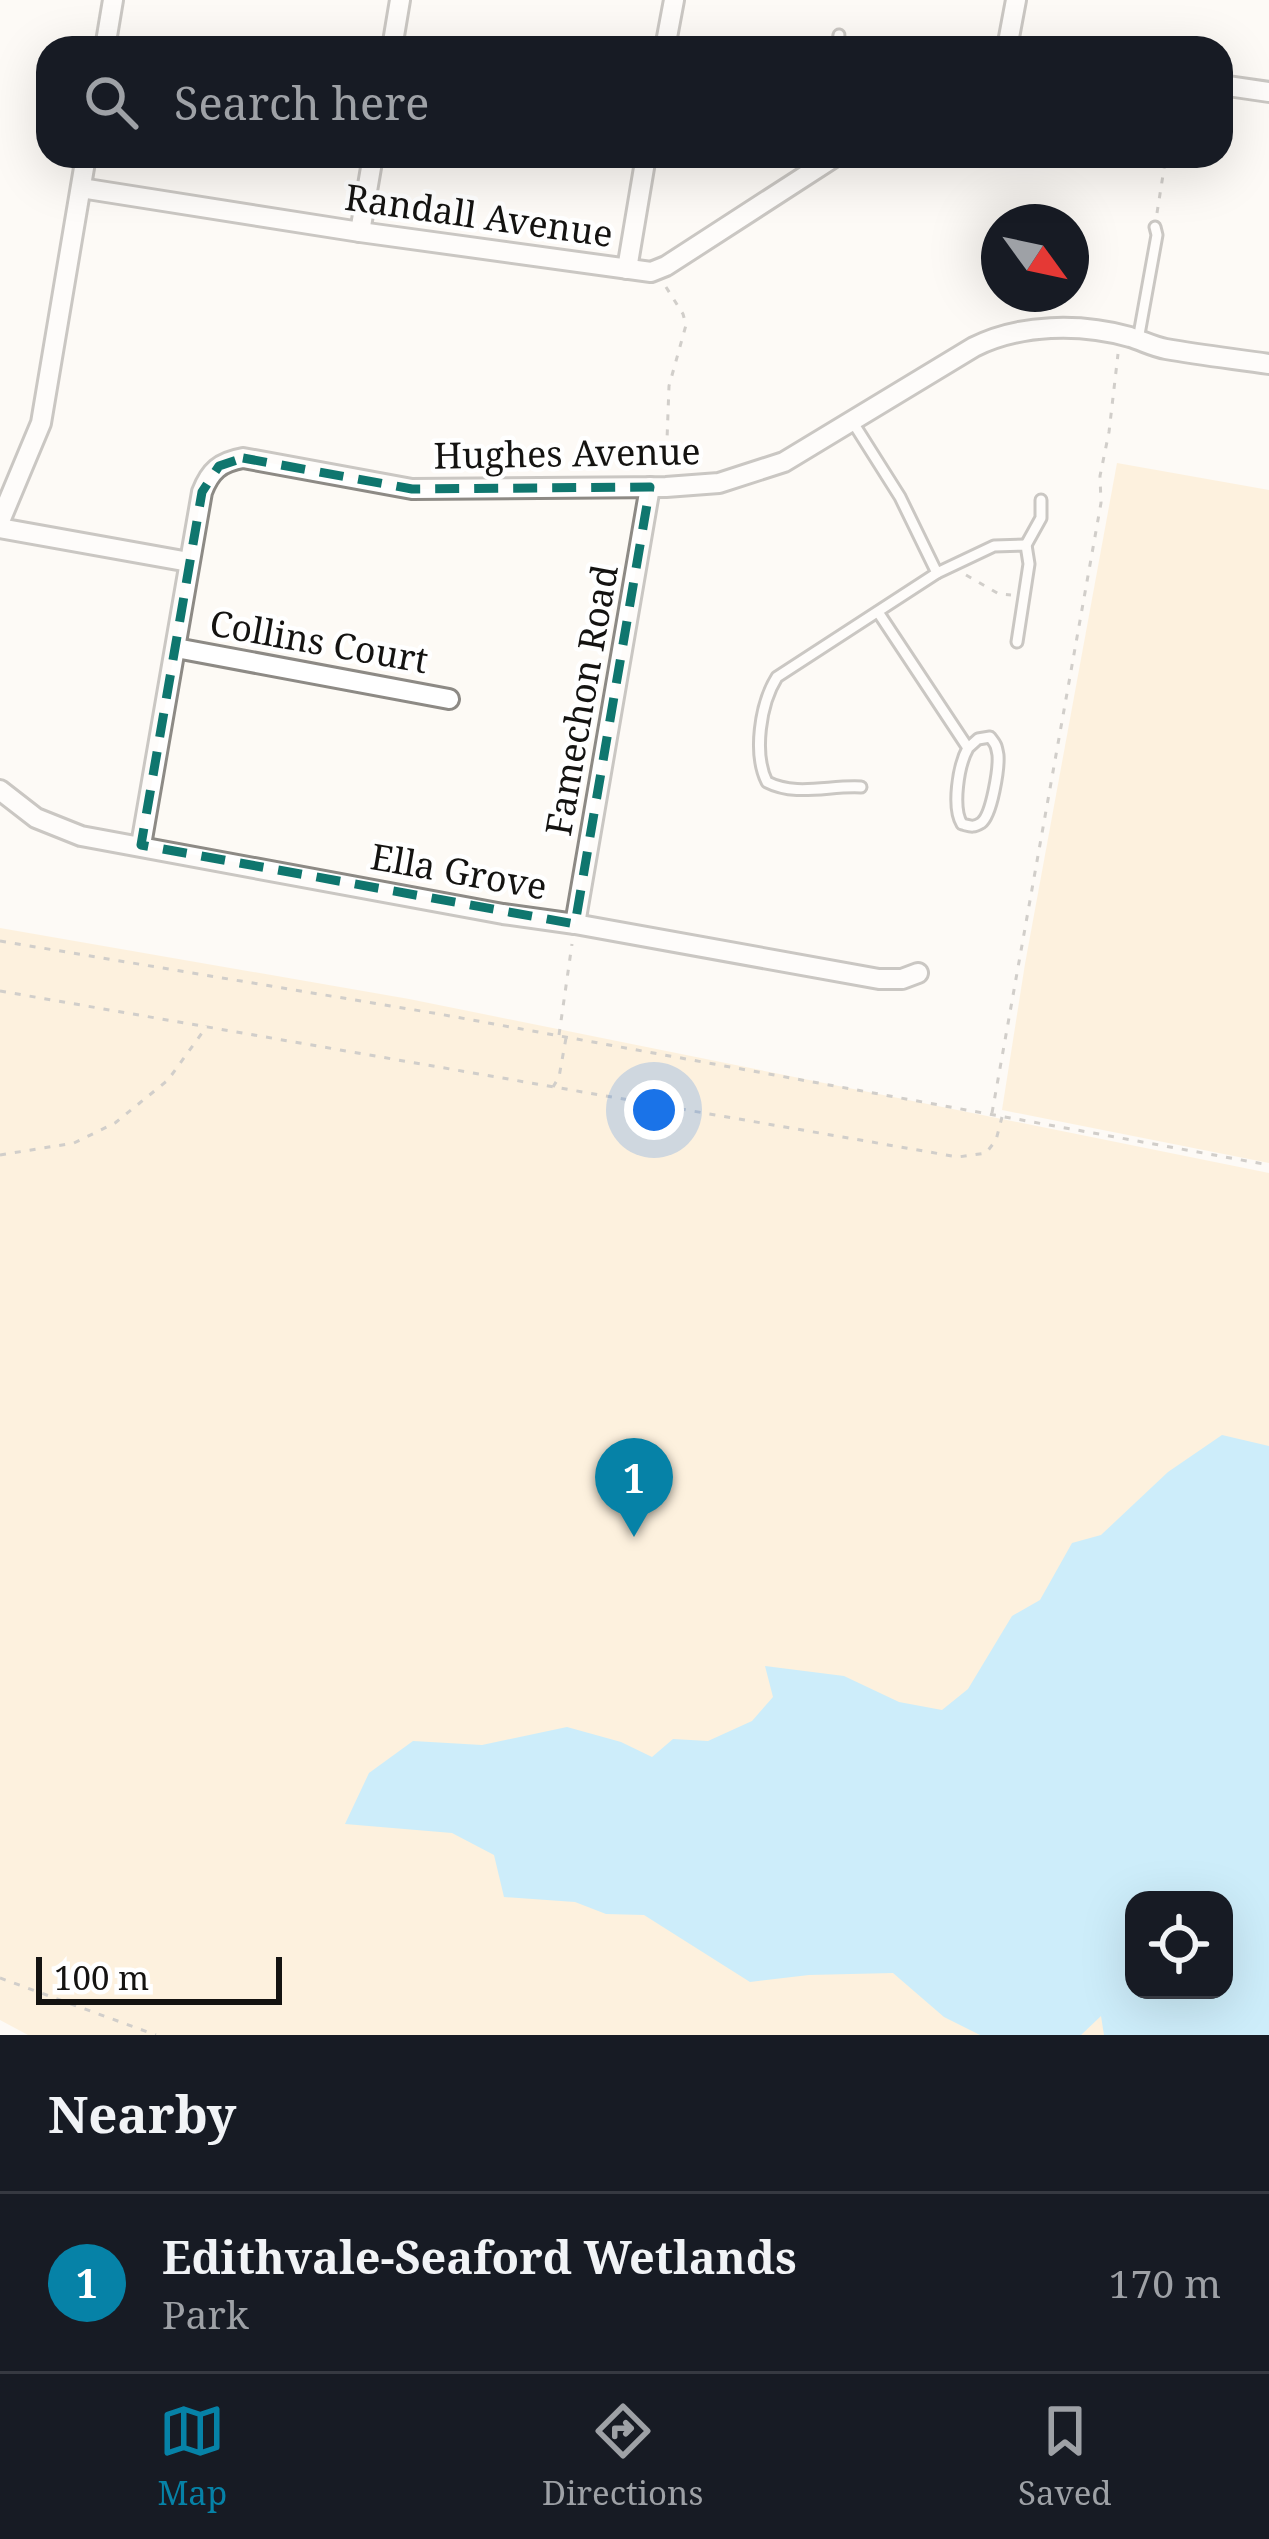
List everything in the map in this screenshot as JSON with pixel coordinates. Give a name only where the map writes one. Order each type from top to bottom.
[{"type":"street","points":[[107,36],[113,0]]},
{"type":"street","points":[[394,36],[400,0]]},
{"type":"street","points":[[667,36],[674,0]]},
{"type":"street","points":[[1009,36],[1016,0]]},
{"type":"street","points":[[1233,88],[1269,92]]},
{"type":"street","points":[[84,168],[41,423],[1,519],[189,562]]},
{"type":"street","points":[[360,232],[371,168]]},
{"type":"street","points":[[627,269],[644,168]]},
{"type":"street","name":"Randall Avenue","points":[[81,188],[651,272],[810,168]]},
{"type":"street","name":"Hughes Avenue","points":[[141,845],[189,562],[208,475],[219,466],[243,458],[412,489],[719,484],[784,462],[974,347],[1020,331],[1055,329],[1132,338],[1164,349],[1269,364]]},
{"type":"street","name":"Famechon Road","points":[[575,924],[648,507],[657,487]]},
{"type":"street","name":"Collins Court","points":[[176,648],[449,699]]},
{"type":"street","name":"Ella Grove","points":[[0,790],[36,818],[81,836],[879,979],[918,974]]},
{"type":"lane","points":[[1132,338],[1155,227]]},
{"type":"lane","points":[[852,421],[900,497],[937,573]]},
{"type":"lane","points":[[1017,642],[1029,565],[1026,545],[1040,523],[1041,500]]},
{"type":"lane","points":[[861,787],[800,790],[766,780],[760,762],[762,727],[778,675],[937,573],[997,545],[1026,545]]},
{"type":"lane","points":[[878,612],[968,748]]},
{"type":"lane","points":[[990,737],[998,758],[988,815],[972,826],[962,824],[956,814],[960,766],[968,748],[990,737]]},
{"type":"path","points":[[1155,227],[1164,168]]},
{"type":"path","points":[[657,487],[669,386],[686,325],[665,286]]},
{"type":"path","points":[[992,1115],[1101,503],[1100,476],[1116,364],[1132,338]]},
{"type":"path","points":[[958,562],[968,577],[988,589],[1024,595]]},
{"type":"path","points":[[553,1088],[559,1076],[575,924]]},
{"type":"path","points":[[0,941],[1269,1165]]},
{"type":"path","points":[[0,992],[958,1157],[986,1153],[997,1140],[1002,1117]]},
{"type":"path","points":[[0,1155],[74,1143],[115,1123],[168,1080],[207,1026]]},
{"type":"path","points":[[0,1978],[156,2035]]},
{"type":"highlighted area","points":[[243,458],[412,489],[650,487],[575,924],[141,845],[202,492],[219,466]]},
{"type":"shaded area","points":[[1117,463],[1269,490],[1269,1163],[1002,1110]]},
{"type":"shaded area","points":[[0,928],[409,999],[1269,1173],[1269,2035],[28,2035],[0,2020]]},
{"type":"water","points":[[1222,1435],[1269,1446],[1269,2035],[1104,2035],[1101,2016],[1081,2035],[980,2035],[944,2017],[893,1973],[750,1982],[644,1915],[606,1914],[575,1902],[504,1897],[494,1855],[452,1833],[345,1824],[369,1773],[413,1741],[482,1745],[567,1727],[621,1742],[652,1757],[673,1739],[708,1741],[752,1721],[773,1697],[765,1666],[844,1676],[899,1702],[942,1710],[968,1689],[1012,1616],[1040,1600],[1072,1543],[1101,1535],[1168,1472]]},
{"type":"place","name":"Edithvale-Seaford Wetlands","points":[[634,1537]]}]
